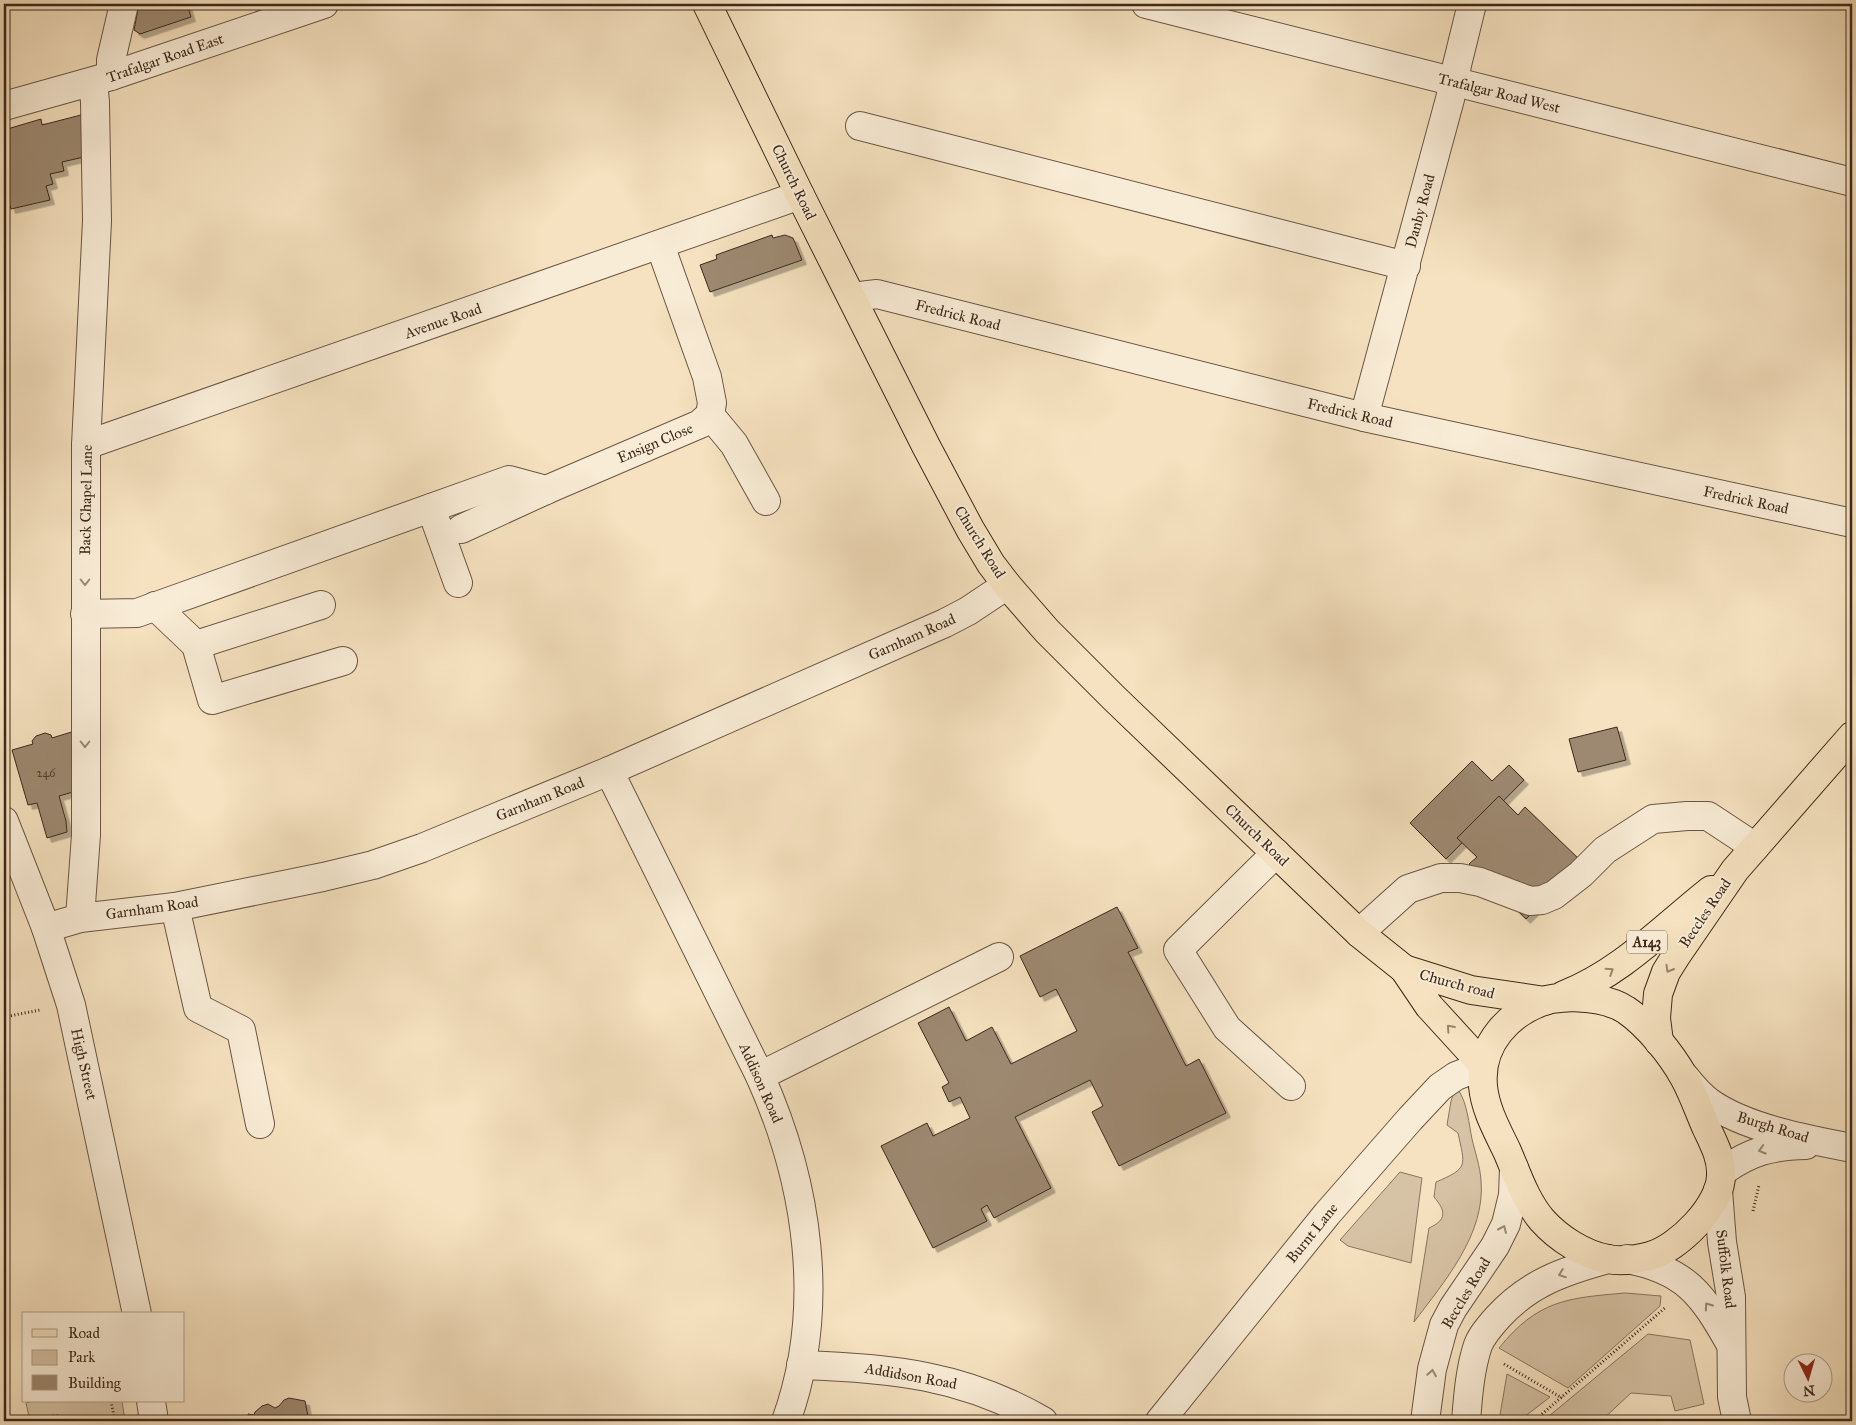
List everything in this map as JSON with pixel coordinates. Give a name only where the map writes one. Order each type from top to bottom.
[{"type":"main road","name":"Church Road","points":[[707,4],[800,195],[951,493],[991,564],[1007,585],[1078,663],[1359,933],[1404,969]]},
{"type":"main road","name":"Beccles Road","points":[[1659,1042],[1656,1029],[1656,1007],[1661,983],[1676,956],[1735,870],[1852,736]]},
{"type":"main road","name":"Beccles Road","points":[[1482,1065],[1490,1045],[1503,1027],[1521,1011],[1593,982],[1612,970],[1735,870]]},
{"type":"main road","name":"Church road","points":[[1404,969],[1471,990],[1548,1000]]},
{"type":"main road","name":"Church road","points":[[1404,969],[1429,1006],[1482,1065]]},
{"type":"main road","points":[[1482,1065],[1483,1087],[1488,1110],[1526,1195],[1542,1220],[1565,1240],[1586,1251],[1617,1259],[1652,1256],[1669,1247],[1703,1218],[1720,1182],[1716,1149],[1684,1077],[1659,1042],[1642,1023],[1625,1009],[1609,1002],[1585,998],[1548,1000]]},
{"type":"street","name":"Back Chapel Lane","points":[[80,918],[86,835],[86,445],[97,221],[95,102],[102,79],[111,60],[124,4]]},
{"type":"street","name":"Trafalgar Road East","points":[[4,106],[102,79],[324,4]]},
{"type":"street","name":"Trafalgar Road West","points":[[1146,4],[1852,182]]},
{"type":"street","name":"Danby Road","points":[[1364,417],[1406,266],[1472,4]]},
{"type":"street","points":[[860,126],[1406,266]]},
{"type":"street","name":"Avenue Road","points":[[86,445],[800,195]]},
{"type":"street","name":"Ensign Close","points":[[461,530],[546,490],[700,424],[710,415],[712,403],[707,377],[660,245]]},
{"type":"street","name":"Fredrick Road","points":[[852,297],[877,294],[1364,417],[1852,523]]},
{"type":"street","points":[[710,415],[734,444],[766,501]]},
{"type":"street","points":[[85,614],[137,612],[156,606],[509,480],[546,490]]},
{"type":"street","points":[[431,508],[458,583]]},
{"type":"street","name":"Garnham Road","points":[[46,928],[80,918],[175,907],[323,877],[373,864],[422,848],[608,770],[945,623],[968,611],[1007,585]]},
{"type":"street","points":[[196,646],[321,605]]},
{"type":"street","points":[[156,606],[196,646],[212,700],[344,661]]},
{"type":"street","name":"Addison Road","points":[[608,770],[760,1076],[775,1109],[789,1153],[800,1195],[808,1270],[807,1318],[801,1365],[794,1400],[786,1421]]},
{"type":"street","points":[[1359,933],[1408,889],[1441,878],[1460,878],[1480,882],[1530,901],[1542,900],[1554,895],[1581,874],[1605,850],[1653,819],[1708,816],[1755,847]]},
{"type":"street","name":"High Street","points":[[4,821],[46,928],[71,1005],[137,1312]]},
{"type":"street","points":[[1276,853],[1178,950],[1227,1028],[1291,1086]]},
{"type":"street","points":[[175,907],[198,1008],[241,1030],[260,1124]]},
{"type":"street","points":[[760,1076],[999,957]]},
{"type":"street","name":"Burnt Lane","points":[[1160,1421],[1328,1214],[1410,1119],[1440,1087],[1456,1076],[1482,1065]]},
{"type":"street","name":"Burgh Road","points":[[1684,1077],[1709,1101],[1725,1112],[1789,1134],[1849,1147]]},
{"type":"street","name":"Burgh Road","points":[[1720,1182],[1723,1171],[1750,1154],[1764,1149],[1807,1145],[1849,1147]]},
{"type":"street","name":"Beccles Road","points":[[1425,1421],[1432,1368],[1444,1325],[1453,1308],[1495,1246],[1506,1224],[1513,1195],[1514,1168]]},
{"type":"street","name":"Suffolk Road","points":[[1720,1182],[1722,1242],[1731,1296],[1732,1398],[1738,1421]]},
{"type":"street","points":[[1466,1421],[1474,1359],[1479,1343],[1488,1328],[1508,1306],[1537,1284],[1558,1275],[1617,1259]]},
{"type":"street","name":"Suffolk Road","points":[[1617,1259],[1645,1263],[1677,1276],[1690,1286],[1705,1302],[1733,1348]]},
{"type":"street","name":"Addidson Road","points":[[801,1365],[865,1367],[931,1377],[990,1394],[1017,1406],[1043,1421]]},
{"type":"street","points":[[151,1402],[154,1421]]},
{"type":"path","points":[[4,1017],[33,1011]]},
{"type":"path","points":[[1474,1359],[1502,1364],[1562,1398]]},
{"type":"path","points":[[111,1402],[115,1421]]},
{"type":"path","points":[[50,1421],[50,1418],[55,1415],[61,1417],[64,1421]]},
{"type":"green space","points":[[1459,1091],[1466,1108],[1480,1170],[1481,1200],[1477,1219],[1461,1256],[1438,1291],[1414,1322],[1429,1228],[1439,1222],[1443,1215],[1441,1207],[1434,1197],[1436,1182],[1454,1173],[1462,1165],[1463,1159],[1458,1133],[1447,1125],[1454,1092]]},
{"type":"green space","points":[[1400,1172],[1422,1178],[1411,1263],[1348,1246],[1340,1240]]},
{"type":"green space","points":[[1625,1293],[1661,1296],[1660,1306],[1568,1388],[1499,1348],[1527,1320],[1555,1304],[1586,1297]]},
{"type":"green space","points":[[1648,1334],[1690,1340],[1704,1404],[1675,1411],[1671,1396],[1631,1393],[1601,1421],[1550,1418],[1550,1421],[1543,1421]]},
{"type":"green space","points":[[1507,1374],[1550,1397],[1519,1421],[1499,1421]]},
{"type":"green space","points":[[122,1402],[125,1421],[30,1421],[26,1403]]},
{"type":"building","points":[[139,4],[187,4],[191,17],[140,34],[134,30]]},
{"type":"building","points":[[81,115],[87,139],[84,157],[62,162],[64,171],[50,174],[53,184],[46,186],[50,200],[11,209],[7,196],[4,196],[4,130],[41,119],[42,125]]},
{"type":"building","points":[[772,235],[773,238],[785,235],[793,238],[802,260],[710,292],[700,265],[717,259],[716,255]]},
{"type":"building","points":[[1617,727],[1626,760],[1578,772],[1569,739]]},
{"type":"building","points":[[78,730],[73,792],[59,796],[67,832],[47,838],[37,803],[28,805],[12,750],[33,744],[32,741],[36,736],[45,733],[51,735],[52,738]]},
{"type":"building","points":[[1472,761],[1492,781],[1509,765],[1524,780],[1446,859],[1410,823]]},
{"type":"building","points":[[1499,796],[1518,815],[1525,807],[1582,862],[1526,919],[1469,864],[1477,857],[1457,838]]},
{"type":"building","points":[[1117,907],[1138,948],[1128,952],[1186,1066],[1199,1059],[1226,1113],[1119,1166],[1092,1112],[1103,1106],[1090,1080],[1015,1117],[1051,1188],[994,1218],[987,1205],[981,1209],[987,1221],[933,1248],[881,1146],[927,1123],[933,1136],[970,1118],[960,1097],[949,1102],[942,1087],[949,1083],[918,1023],[949,1007],[966,1041],[992,1027],[1011,1064],[1077,1031],[1056,989],[1040,997],[1020,956]]},
{"type":"building","points":[[289,1398],[305,1401],[309,1421],[249,1421],[248,1414],[254,1415],[262,1406],[268,1404],[275,1408]]}]
